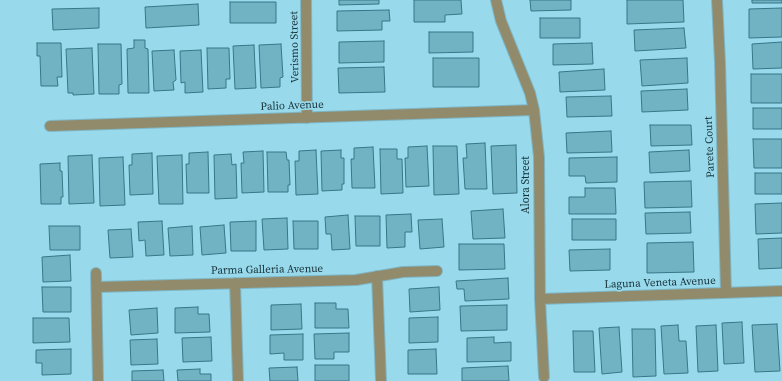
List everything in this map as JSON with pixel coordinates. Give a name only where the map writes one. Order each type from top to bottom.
[{"type":"street","name":"Verismo Street","points":[[306,0],[307,118]]},
{"type":"street","name":"Alora Street","points":[[496,0],[501,21],[520,66],[530,93],[534,110],[539,157],[540,299],[544,377]]},
{"type":"street","name":"Parete Court","points":[[716,0],[720,62],[726,293]]},
{"type":"street","name":"Palio Avenue","points":[[50,126],[534,110]]},
{"type":"street","name":"Parma Galleria Avenue","points":[[97,287],[356,280],[403,272],[436,271]]},
{"type":"street","points":[[96,273],[98,381]]},
{"type":"street","points":[[377,276],[381,381]]},
{"type":"street","points":[[235,283],[238,381]]},
{"type":"street","name":"Laguna Veneta Avenue","points":[[540,299],[782,291]]},
{"type":"building","points":[[339,0],[379,0],[379,4],[339,5]]},
{"type":"building","points":[[414,0],[461,0],[462,14],[445,15],[445,22],[414,22]]},
{"type":"building","points":[[530,0],[571,0],[571,10],[531,11]]},
{"type":"building","points":[[627,0],[683,0],[684,22],[627,24]]},
{"type":"building","points":[[752,0],[782,0],[782,3],[752,3]]},
{"type":"building","points":[[230,2],[276,2],[276,23],[230,23]]},
{"type":"building","points":[[198,4],[199,25],[146,28],[145,7]]},
{"type":"building","points":[[99,8],[99,28],[53,30],[52,9]]},
{"type":"building","points":[[782,8],[782,37],[749,38],[749,9]]},
{"type":"building","points":[[389,10],[390,21],[382,21],[382,30],[337,31],[337,11]]},
{"type":"building","points":[[540,18],[580,18],[580,38],[540,38]]},
{"type":"building","points":[[684,28],[686,48],[635,51],[634,30]]},
{"type":"building","points":[[429,32],[473,32],[473,52],[429,53]]},
{"type":"building","points":[[134,40],[145,40],[145,48],[148,49],[149,93],[128,93],[127,49],[134,48]]},
{"type":"building","points":[[384,41],[384,62],[339,63],[339,42]]},
{"type":"building","points":[[782,42],[782,68],[753,69],[752,44]]},
{"type":"building","points":[[37,43],[61,43],[62,77],[57,77],[58,86],[41,86],[40,56],[37,56]]},
{"type":"building","points":[[592,43],[593,64],[553,65],[553,44]]},
{"type":"building","points":[[98,44],[121,44],[122,84],[119,85],[119,94],[99,94]]},
{"type":"building","points":[[281,44],[283,77],[280,78],[280,87],[261,88],[259,45]]},
{"type":"building","points":[[254,45],[256,88],[235,89],[233,46]]},
{"type":"building","points":[[92,48],[94,94],[73,95],[73,93],[68,93],[66,49]]},
{"type":"building","points":[[207,48],[229,48],[230,79],[226,79],[226,88],[208,89]]},
{"type":"building","points":[[174,50],[176,80],[173,82],[174,90],[154,91],[152,51]]},
{"type":"building","points":[[201,50],[203,92],[185,93],[185,82],[181,83],[180,51]]},
{"type":"building","points":[[433,58],[479,58],[479,87],[433,87]]},
{"type":"building","points":[[687,58],[688,83],[642,86],[640,60]]},
{"type":"building","points":[[384,67],[385,92],[339,93],[338,68]]},
{"type":"building","points":[[604,69],[605,90],[560,92],[559,72]]},
{"type":"building","points":[[751,74],[782,74],[782,103],[751,103]]},
{"type":"building","points":[[687,89],[688,110],[642,112],[641,91]]},
{"type":"building","points":[[611,96],[612,116],[567,117],[566,97]]},
{"type":"building","points":[[753,108],[782,108],[782,129],[753,129]]},
{"type":"building","points":[[650,125],[691,125],[692,145],[651,146]]},
{"type":"building","points":[[611,131],[612,152],[567,153],[566,133]]},
{"type":"building","points":[[753,139],[782,139],[782,168],[754,168]]},
{"type":"building","points":[[485,143],[487,189],[465,189],[463,158],[467,158],[466,144]]},
{"type":"building","points":[[516,145],[517,193],[493,194],[491,146]]},
{"type":"building","points":[[427,146],[429,186],[406,187],[405,158],[408,158],[408,147]]},
{"type":"building","points":[[433,146],[457,146],[459,194],[434,195]]},
{"type":"building","points":[[373,147],[375,188],[352,188],[351,159],[354,159],[354,148]]},
{"type":"building","points":[[380,149],[397,149],[397,159],[402,159],[403,193],[381,194]]},
{"type":"building","points":[[316,150],[318,194],[296,195],[295,161],[299,161],[299,151]]},
{"type":"building","points":[[341,150],[341,158],[344,158],[344,184],[342,184],[342,190],[322,191],[321,151]]},
{"type":"building","points":[[689,150],[690,171],[650,173],[649,152]]},
{"type":"building","points":[[263,151],[264,192],[242,193],[241,163],[244,163],[243,152]]},
{"type":"building","points":[[208,152],[209,193],[187,193],[186,164],[189,164],[189,153]]},
{"type":"building","points":[[267,152],[286,152],[287,160],[289,160],[290,185],[288,185],[288,192],[268,192]]},
{"type":"building","points":[[152,153],[153,194],[130,195],[129,165],[132,165],[132,154]]},
{"type":"building","points":[[231,154],[232,165],[236,164],[237,198],[215,199],[214,155]]},
{"type":"building","points":[[92,155],[94,203],[69,204],[68,156]]},
{"type":"building","points":[[182,155],[183,204],[159,204],[157,156]]},
{"type":"building","points":[[123,157],[125,205],[100,206],[99,158]]},
{"type":"building","points":[[617,157],[617,182],[586,183],[585,176],[569,176],[569,158]]},
{"type":"building","points":[[60,163],[60,171],[62,171],[63,197],[61,197],[61,204],[41,204],[40,164]]},
{"type":"building","points":[[755,173],[782,173],[782,194],[755,194]]},
{"type":"building","points":[[691,181],[692,207],[645,208],[644,182]]},
{"type":"building","points":[[585,188],[615,188],[616,214],[569,214],[569,197],[585,197]]},
{"type":"building","points":[[782,203],[782,233],[756,234],[755,204]]},
{"type":"building","points":[[503,209],[505,238],[473,239],[471,211]]},
{"type":"building","points":[[690,212],[691,233],[646,234],[645,213]]},
{"type":"building","points":[[411,214],[412,232],[405,232],[405,247],[387,248],[386,215]]},
{"type":"building","points":[[348,215],[350,249],[332,250],[331,234],[326,234],[325,217]]},
{"type":"building","points":[[355,216],[380,216],[380,246],[356,246]]},
{"type":"building","points":[[287,218],[288,249],[264,250],[262,219]]},
{"type":"building","points":[[442,219],[444,247],[420,249],[418,220]]},
{"type":"building","points":[[572,219],[616,219],[616,240],[572,240]]},
{"type":"building","points":[[162,221],[164,255],[146,256],[145,240],[139,241],[138,222]]},
{"type":"building","points":[[256,221],[256,251],[231,251],[230,222]]},
{"type":"building","points":[[293,221],[318,221],[318,249],[294,249]]},
{"type":"building","points":[[224,225],[226,253],[202,255],[200,227]]},
{"type":"building","points":[[49,226],[80,226],[80,250],[50,250]]},
{"type":"building","points":[[192,226],[193,255],[170,256],[168,228]]},
{"type":"building","points":[[131,229],[133,257],[110,258],[108,230]]},
{"type":"building","points":[[782,238],[782,268],[759,269],[758,239]]},
{"type":"building","points":[[693,242],[694,272],[647,273],[647,243]]},
{"type":"building","points":[[459,244],[504,244],[505,269],[459,270]]},
{"type":"building","points":[[610,249],[610,270],[570,271],[569,250]]},
{"type":"building","points":[[70,255],[71,281],[43,282],[42,257]]},
{"type":"building","points":[[508,278],[509,299],[465,301],[464,289],[457,289],[456,281]]},
{"type":"building","points":[[42,287],[71,287],[71,312],[43,312]]},
{"type":"building","points":[[439,287],[440,310],[410,312],[409,289]]},
{"type":"building","points":[[315,303],[336,303],[336,309],[348,309],[349,328],[315,328]]},
{"type":"building","points":[[301,304],[302,329],[271,330],[271,305]]},
{"type":"building","points":[[507,305],[507,330],[461,331],[460,306]]},
{"type":"building","points":[[198,307],[198,314],[209,314],[210,332],[175,333],[175,308]]},
{"type":"building","points":[[157,308],[158,333],[131,335],[129,310]]},
{"type":"building","points":[[438,317],[438,342],[409,343],[409,318]]},
{"type":"building","points":[[33,318],[69,318],[70,342],[33,343]]},
{"type":"building","points":[[742,322],[744,363],[724,364],[722,323]]},
{"type":"building","points":[[777,324],[780,371],[755,372],[752,325]]},
{"type":"building","points":[[678,325],[679,341],[686,341],[688,373],[664,374],[661,326]]},
{"type":"building","points":[[716,325],[718,371],[698,372],[696,326]]},
{"type":"building","points":[[619,327],[622,372],[602,374],[599,328]]},
{"type":"building","points":[[632,329],[655,329],[656,376],[633,377]]},
{"type":"building","points":[[573,331],[593,331],[595,372],[574,372]]},
{"type":"building","points":[[349,333],[349,352],[334,352],[334,359],[315,359],[314,334]]},
{"type":"building","points":[[303,334],[303,360],[284,360],[284,353],[270,354],[270,335]]},
{"type":"building","points":[[211,337],[212,361],[183,362],[182,338]]},
{"type":"building","points":[[494,337],[494,343],[511,342],[511,361],[467,362],[467,338]]},
{"type":"building","points":[[157,339],[158,364],[131,365],[130,340]]},
{"type":"building","points":[[71,349],[71,374],[42,375],[42,363],[36,363],[36,350]]},
{"type":"building","points":[[436,349],[437,374],[408,374],[408,350]]},
{"type":"building","points":[[315,365],[349,365],[349,381],[315,381]]},
{"type":"building","points":[[508,366],[509,381],[462,381],[462,368]]},
{"type":"building","points":[[297,367],[298,381],[270,381],[269,368]]},
{"type":"building","points":[[200,369],[200,374],[211,374],[211,381],[178,381],[177,370]]},
{"type":"building","points":[[163,370],[164,381],[132,381],[132,371]]}]
